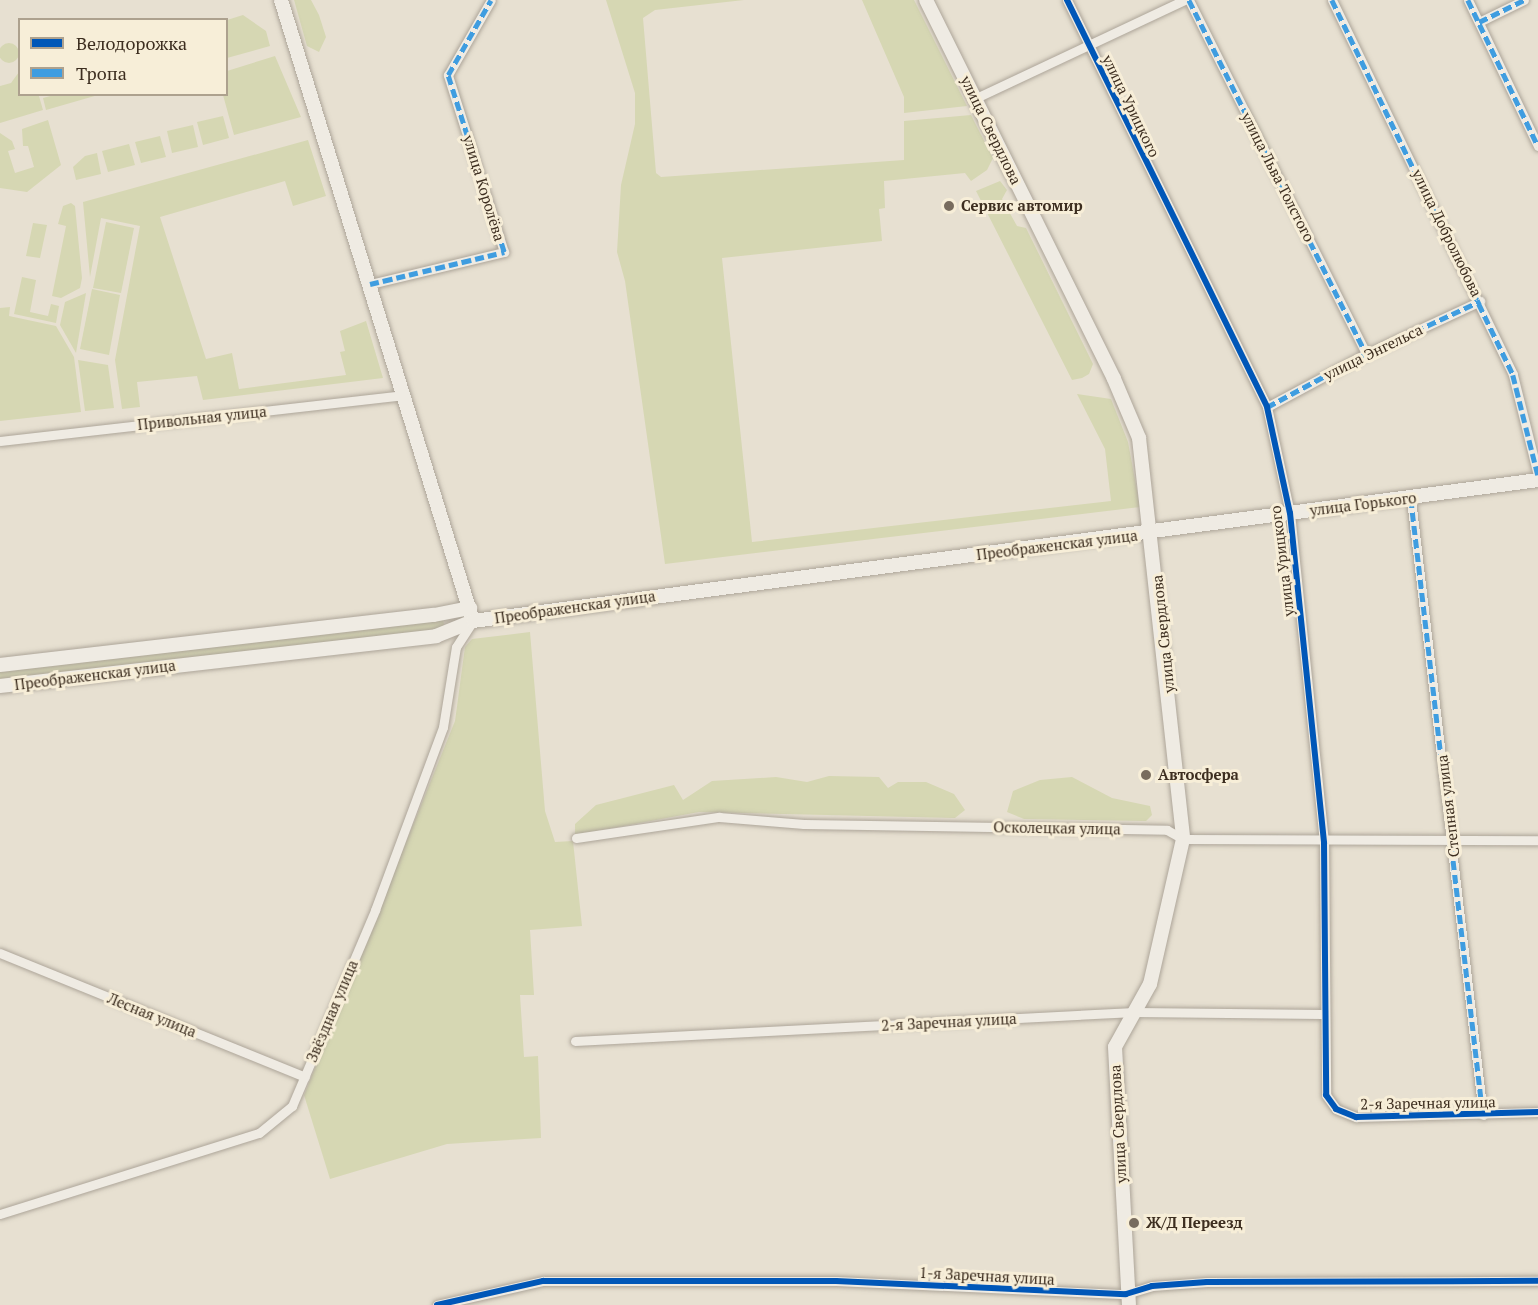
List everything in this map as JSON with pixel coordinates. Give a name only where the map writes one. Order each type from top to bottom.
[{"type":"main road","points":[[281,0],[472,614]]},
{"type":"main road","name":"улица Свердлова","points":[[926,0],[976,98],[1139,438],[1152,533],[1183,839],[1150,984],[1115,1047],[1127,1300]]},
{"type":"main road","name":"улица Горького","points":[[1152,533],[1176,526],[1411,498],[1538,480]]},
{"type":"main road","name":"Преображенская улица","points":[[0,665],[434,615],[472,614],[1152,533]]},
{"type":"main road","name":"Преображенская улица","points":[[0,686],[436,636],[472,614]]},
{"type":"street","name":"улица Королёва","points":[[370,284],[504,252],[448,75],[491,0]]},
{"type":"street","name":"улица Урицкого","points":[[1067,0],[1267,406],[1290,513],[1324,843],[1322,1014],[1326,1095]]},
{"type":"street","points":[[976,98],[1184,0]]},
{"type":"street","name":"улица Льва Толстого","points":[[1189,0],[1366,354]]},
{"type":"street","name":"улица Добролюбова","points":[[1332,0],[1480,301],[1513,375],[1538,476]]},
{"type":"street","points":[[1468,0],[1538,146]]},
{"type":"street","points":[[1479,22],[1524,0]]},
{"type":"street","name":"улица Энгельса","points":[[1267,406],[1366,354],[1480,301]]},
{"type":"street","name":"Привольная улица","points":[[0,441],[404,395]]},
{"type":"street","name":"Степная улица","points":[[1411,498],[1483,1115]]},
{"type":"street","name":"Звёздная улица","points":[[0,1214],[259,1133],[292,1106],[375,910],[443,727],[456,647],[472,614]]},
{"type":"street","name":"Осколецкая улица","points":[[576,838],[719,817],[804,824],[1167,830],[1183,839],[1324,843],[1453,843],[1538,840]]},
{"type":"street","name":"Лесная улица","points":[[0,953],[304,1077]]},
{"type":"street","name":"2-я Заречная улица","points":[[575,1041],[1134,1012],[1322,1014]]},
{"type":"street","name":"2-я Заречная улица","points":[[1326,1095],[1336,1109],[1356,1117],[1538,1112]]},
{"type":"street","name":"1-я Заречная улица","points":[[437,1305],[543,1281],[836,1281],[1127,1300],[1152,1286],[1207,1282],[1538,1281]]},
{"type":"green space","points":[[294,0],[311,0],[319,15],[326,37],[319,52],[307,46]]},
{"type":"green space","points":[[606,0],[744,0],[655,10],[643,18],[656,173],[661,177],[904,160],[904,121],[971,115],[993,158],[987,170],[971,181],[965,173],[884,181],[885,208],[879,209],[882,241],[722,258],[752,542],[1111,501],[1105,449],[1077,394],[1111,399],[1128,442],[1140,507],[665,564],[625,281],[617,252],[621,185],[635,124],[635,93]]},
{"type":"green space","points":[[862,0],[914,0],[967,106],[904,113],[904,97]]},
{"type":"green space","points":[[243,15],[266,31],[270,46],[228,58],[228,20]]},
{"type":"green space","points":[[5,43],[13,43],[16,46],[18,58],[13,63],[5,63],[-1,57],[-1,49]]},
{"type":"green space","points":[[275,56],[301,117],[234,135],[223,96],[228,96],[228,71]]},
{"type":"green space","points":[[18,73],[18,96],[39,96],[43,110],[0,123],[0,86],[11,83]]},
{"type":"green space","points":[[50,96],[95,96],[46,110],[43,98]]},
{"type":"green space","points":[[223,116],[229,138],[203,145],[197,122]]},
{"type":"green space","points":[[48,120],[61,165],[27,192],[0,188],[0,133],[12,141],[15,149],[8,151],[15,173],[34,167],[28,146],[23,146],[22,129]]},
{"type":"green space","points":[[193,125],[198,147],[172,153],[167,131]]},
{"type":"green space","points":[[160,136],[166,157],[141,163],[135,142]]},
{"type":"green space","points":[[308,140],[326,196],[293,206],[285,181],[160,217],[206,359],[232,353],[239,389],[346,375],[340,352],[345,351],[340,331],[366,321],[383,378],[203,400],[197,376],[137,382],[140,407],[122,409],[115,360],[140,226],[101,218],[90,277],[83,202]]},
{"type":"green space","points":[[129,144],[135,165],[108,172],[102,151]]},
{"type":"green space","points":[[97,153],[101,174],[76,180],[73,167],[85,156]]},
{"type":"green space","points":[[1000,181],[1007,190],[1002,199],[1017,226],[1026,228],[1093,364],[1089,374],[1082,378],[1072,380],[976,191]]},
{"type":"green space","points":[[71,203],[75,206],[82,278],[80,288],[61,298],[52,296],[66,226],[58,224],[63,206]]},
{"type":"green space","points":[[106,222],[134,228],[121,293],[93,288]]},
{"type":"green space","points":[[33,223],[47,225],[40,258],[26,256]]},
{"type":"green space","points":[[22,277],[36,280],[30,312],[48,316],[51,304],[59,306],[56,323],[14,314]]},
{"type":"green space","points":[[92,289],[120,295],[109,355],[80,349]]},
{"type":"green space","points":[[86,293],[76,353],[60,325],[65,302]]},
{"type":"green space","points":[[10,307],[9,316],[56,326],[74,357],[81,412],[0,421],[0,308]]},
{"type":"green space","points":[[78,360],[108,365],[114,408],[85,411]]},
{"type":"green space","points":[[443,620],[445,629],[0,681],[0,672]]},
{"type":"green space","points":[[530,632],[545,811],[555,842],[573,841],[582,926],[530,930],[534,995],[520,995],[524,1057],[538,1056],[541,1138],[447,1144],[330,1179],[304,1095],[455,721],[465,647],[472,639]]},
{"type":"green space","points":[[829,776],[879,777],[888,788],[898,782],[926,782],[954,794],[965,810],[955,818],[699,812],[575,835],[575,824],[596,805],[674,785],[683,800],[712,781],[776,777],[807,782]]},
{"type":"green space","points":[[1072,777],[1112,798],[1150,806],[1152,815],[1146,821],[1024,819],[1007,812],[1013,791],[1040,780]]},
{"type":"marked path","points":[[370,284],[504,252],[448,75],[491,0]]},
{"type":"marked path","points":[[1189,0],[1366,354]]},
{"type":"marked path","points":[[1332,0],[1513,375],[1538,475]]},
{"type":"marked path","points":[[1468,0],[1538,146]]},
{"type":"marked path","points":[[1479,22],[1524,0]]},
{"type":"marked path","points":[[1267,407],[1366,354],[1480,301]]},
{"type":"marked path","points":[[1411,499],[1483,1115]]},
{"type":"cycle path","points":[[1067,0],[1267,407],[1290,513],[1324,843],[1326,1095],[1336,1109],[1356,1117],[1538,1112]]},
{"type":"cycle path","points":[[437,1305],[543,1281],[836,1281],[1126,1294],[1152,1286],[1207,1282],[1538,1281]]},
{"type":"place","name":"Сервис автомир","points":[[949,206]]},
{"type":"place","name":"Автосфера","points":[[1146,775]]},
{"type":"place","name":"Ж/Д Переезд","points":[[1134,1223]]}]
